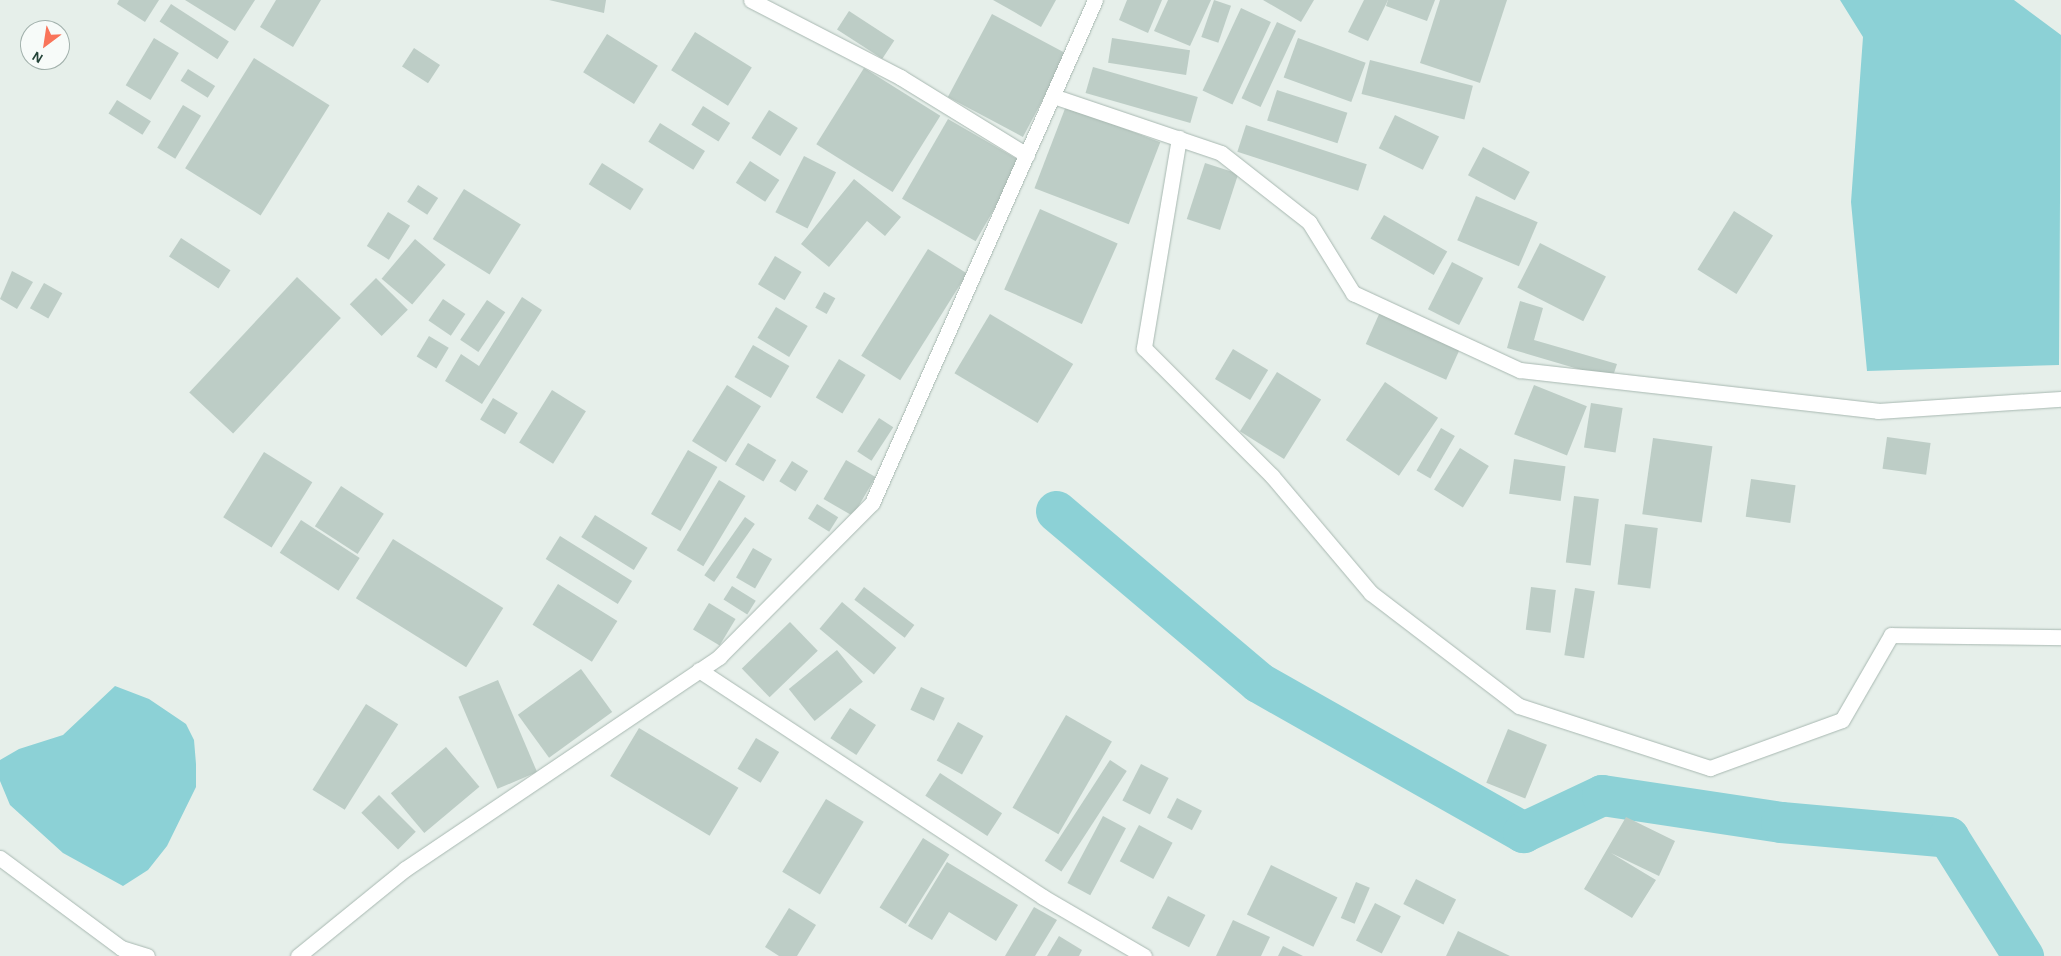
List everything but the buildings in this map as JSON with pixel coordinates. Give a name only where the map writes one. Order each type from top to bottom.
[{"type":"street","points":[[751,0],[900,77],[1028,154]]},
{"type":"street","points":[[298,956],[405,868],[719,657],[872,503],[1095,0]]},
{"type":"street","points":[[1053,96],[1221,154],[1309,222],[1353,293],[1520,370],[1878,411],[2061,399]]},
{"type":"street","points":[[1179,138],[1144,348],[1272,476],[1371,593],[1519,706],[1710,768],[1842,720],[1891,635],[2061,637]]},
{"type":"street","points":[[699,670],[1043,897],[1144,956]]},
{"type":"street","points":[[0,858],[122,948],[147,956]]},
{"type":"water","points":[[1840,0],[2014,0],[2061,35],[2059,365],[1867,371],[1851,202],[1863,37]]},
{"type":"water","points":[[115,686],[149,699],[186,724],[194,740],[196,764],[196,787],[167,846],[148,870],[123,886],[63,853],[10,805],[0,781],[0,760],[19,749],[63,735]]},
{"type":"waterway","points":[[1056,511],[1258,682],[1523,832],[1602,795],[1781,822],[1948,837],[2023,956]]}]
